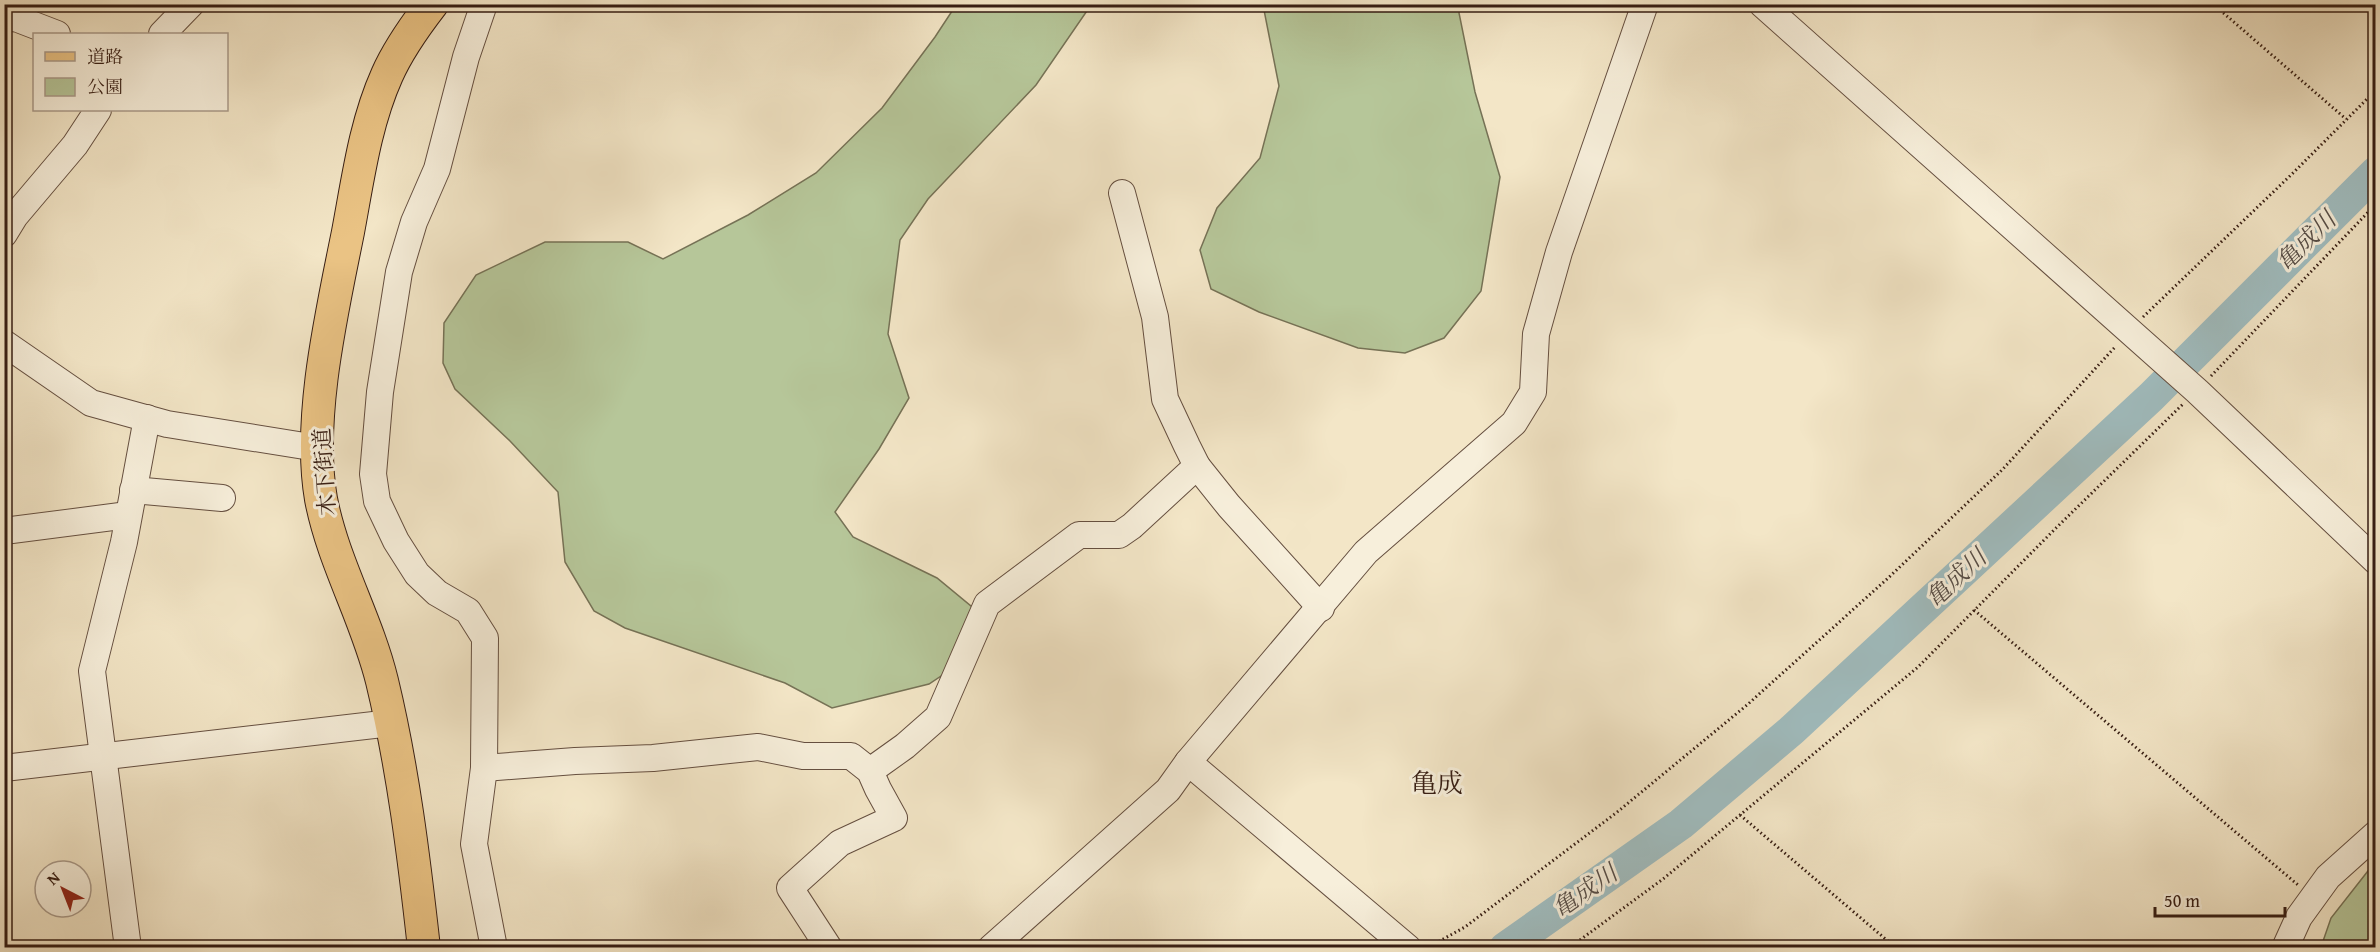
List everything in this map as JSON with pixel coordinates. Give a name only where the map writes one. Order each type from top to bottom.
[{"type":"main road","name":"木下街道","points":[[424,948],[412,846],[391,723],[370,640],[330,535],[321,497],[317,447],[328,336],[363,152],[387,74],[417,24],[432,4]]},
{"type":"street","points":[[163,33],[191,4]]},
{"type":"street","points":[[484,4],[466,57],[437,169],[414,222],[399,272],[380,392],[373,474],[376,501],[396,541],[417,574],[437,593],[468,611],[485,638],[484,768],[474,844],[494,948]]},
{"type":"street","points":[[991,948],[1168,790],[1188,762],[1321,608],[1366,552],[1514,423],[1533,392],[1536,334],[1559,252],[1645,4]]},
{"type":"street","points":[[1762,4],[2197,391],[2376,561]]},
{"type":"street","points":[[4,17],[18,19],[54,33]]},
{"type":"street","points":[[4,234],[15,216],[75,145],[97,111]]},
{"type":"street","points":[[1122,193],[1155,317],[1165,399],[1197,466],[1229,506],[1321,608]]},
{"type":"street","points":[[4,343],[91,403],[167,424],[317,447]]},
{"type":"street","points":[[128,948],[92,671],[129,515],[147,418]]},
{"type":"street","points":[[870,771],[938,717],[987,604],[1079,535],[1119,535],[1197,466]]},
{"type":"street","points":[[133,490],[222,498]]},
{"type":"street","points":[[4,531],[129,515]]},
{"type":"street","points":[[4,768],[391,723]]},
{"type":"street","points":[[484,768],[575,760],[653,758],[758,747],[803,756],[850,756],[870,771],[894,818],[840,843],[790,888],[818,946]]},
{"type":"street","points":[[1188,762],[1408,948]]},
{"type":"street","points":[[2285,948],[2299,917],[2328,877],[2376,834]]},
{"type":"path","points":[[2213,4],[2346,119]]},
{"type":"path","points":[[1427,948],[1465,927],[1616,813],[1748,705],[1886,580],[2002,470],[2129,331],[2376,90]]},
{"type":"path","points":[[1569,948],[1664,879],[1918,667],[2197,391],[2376,204]]},
{"type":"path","points":[[1974,610],[2313,898]]},
{"type":"path","points":[[1740,815],[1896,948]]},
{"type":"green space","points":[[956,5],[1091,5],[1036,85],[928,199],[900,240],[888,334],[909,398],[879,449],[835,512],[853,537],[937,578],[983,616],[959,664],[929,684],[832,708],[785,683],[625,628],[594,611],[565,562],[558,492],[510,441],[455,389],[443,363],[444,323],[476,275],[545,242],[628,242],[663,259],[748,215],[816,173],[882,108]]},
{"type":"green space","points":[[1263,5],[1460,5],[1459,13],[1475,92],[1500,177],[1481,291],[1444,338],[1405,353],[1358,348],[1259,312],[1211,289],[1200,250],[1217,208],[1260,158],[1279,86]]},
{"type":"green space","points":[[2375,862],[2375,947],[2321,947],[2331,918]]},
{"type":"waterway","name":"亀成川","points":[[1505,948],[1681,824],[1792,730],[2151,397],[2376,172]]},
{"type":"district","name":"亀成","points":[[1437,783]]}]
